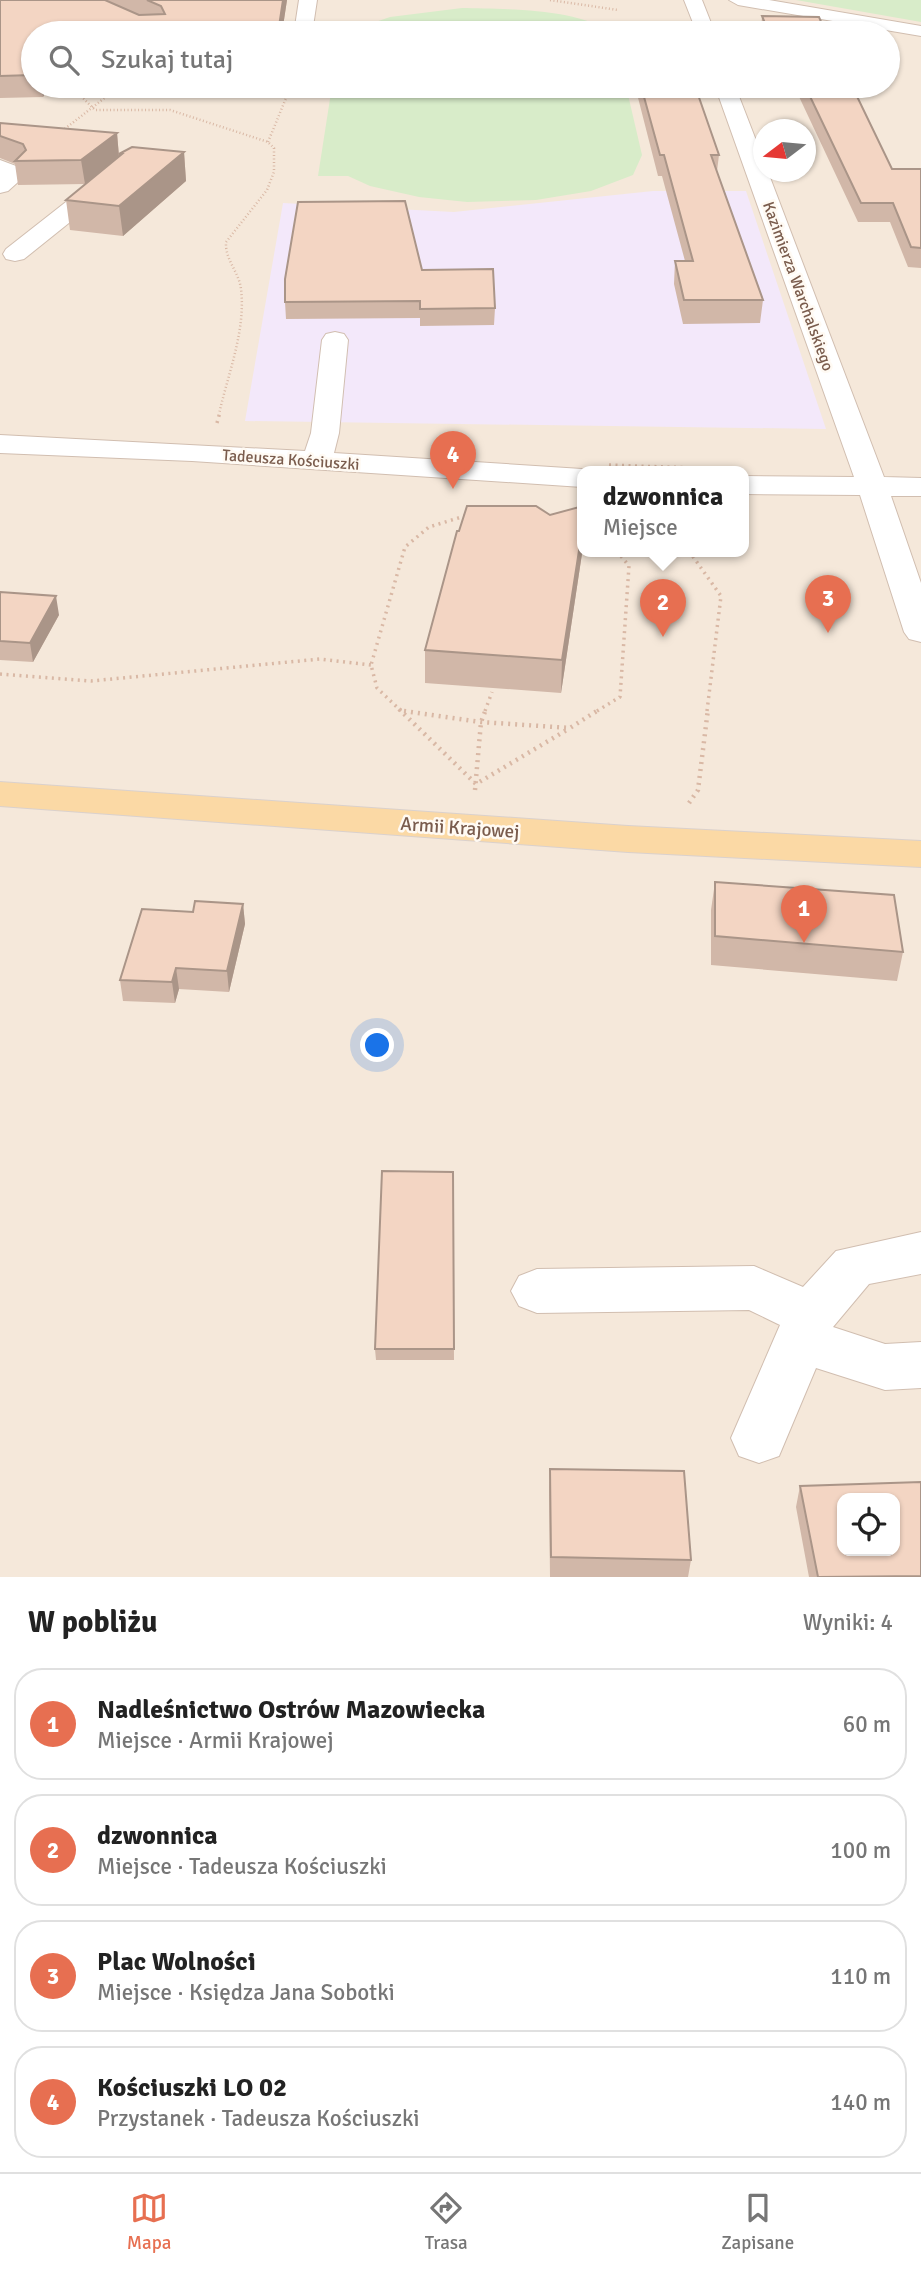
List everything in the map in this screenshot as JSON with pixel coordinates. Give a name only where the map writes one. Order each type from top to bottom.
[{"type":"main road","name":"Armii Krajowej","points":[[0,794],[640,840],[921,854]]},
{"type":"street","points":[[305,21],[308,0]]},
{"type":"street","points":[[693,0],[701,21]]},
{"type":"street","points":[[738,0],[862,21]]},
{"type":"street","points":[[900,27],[921,31]]},
{"type":"street","name":"Kazimierza Warchalskiego","points":[[729,98],[872,488],[921,632]]},
{"type":"street","points":[[5,258],[129,164]]},
{"type":"street","points":[[0,167],[16,174],[0,186]]},
{"type":"street","points":[[317,461],[325,433],[335,340]]},
{"type":"street","name":"Tadeusza Kościuszki","points":[[0,444],[577,478]]},
{"type":"street","points":[[749,485],[921,487]]},
{"type":"street","points":[[759,1438],[806,1328],[854,1266],[921,1253]]},
{"type":"street","points":[[537,1291],[754,1288],[806,1328],[885,1367],[921,1365]]},
{"type":"path","points":[[550,0],[618,10]]},
{"type":"path","points":[[82,98],[91,108],[170,110],[268,142],[274,148],[274,172],[267,190],[226,242],[225,250],[241,285],[240,312],[216,429]]},
{"type":"path","points":[[53,138],[104,98]]},
{"type":"path","points":[[268,142],[286,98]]},
{"type":"path","points":[[476,784],[377,688],[371,665],[405,547],[429,527],[468,515],[481,516]]},
{"type":"path","points":[[476,784],[620,696],[629,566],[622,557]]},
{"type":"path","points":[[686,806],[698,790],[721,597],[693,557]]},
{"type":"path","points":[[0,674],[91,681],[320,659],[371,665]]},
{"type":"path","points":[[474,795],[481,722],[492,692]]},
{"type":"path","points":[[403,711],[481,722],[570,728]]},
{"type":"shaded area","points":[[0,0],[921,0],[921,1577],[0,1577]]},
{"type":"shaded area","points":[[653,191],[746,191],[826,429],[245,421],[283,203],[454,212]]},
{"type":"green space","points":[[796,0],[921,0],[921,22]]},
{"type":"green space","points":[[462,8],[560,14],[586,21],[378,21],[390,17]]},
{"type":"green space","points":[[330,98],[629,98],[642,155],[633,175],[591,191],[536,200],[467,202],[419,197],[370,186],[348,176],[318,176]]},
{"type":"building","points":[[0,0],[105,0],[139,15],[165,14],[161,6],[147,0],[283,0],[280,21],[21,21],[21,75],[0,76]]},
{"type":"building","points":[[762,16],[819,17],[821,21],[764,21]]},
{"type":"building","points":[[644,98],[699,98],[719,155],[711,155],[763,300],[684,300],[675,261],[693,261],[664,155],[660,155]]},
{"type":"building","points":[[811,98],[858,98],[892,169],[921,169],[921,248],[911,247],[893,203],[861,203]]},
{"type":"building","points":[[0,123],[117,133],[81,160],[15,161],[26,150],[23,144],[0,136]]},
{"type":"building","points":[[132,147],[184,152],[119,206],[66,200],[122,154],[119,154]]},
{"type":"building","points":[[405,201],[422,270],[493,269],[495,308],[420,309],[420,301],[285,302],[285,279],[298,202]]},
{"type":"building","points":[[467,506],[536,506],[550,515],[577,508],[578,557],[562,660],[425,650]]},
{"type":"building","points":[[0,592],[56,596],[30,643],[0,641]]},
{"type":"building","points":[[715,882],[894,895],[903,952],[715,936]]},
{"type":"building","points":[[195,901],[243,904],[227,971],[176,968],[172,982],[120,980],[142,909],[193,912]]},
{"type":"building","points":[[382,1171],[453,1172],[454,1349],[375,1349]]},
{"type":"building","points":[[550,1469],[684,1471],[691,1560],[551,1557]]},
{"type":"building","points":[[921,1482],[921,1576],[818,1577],[800,1486]]},
{"type":"place","name":"Kościuszki LO 02","points":[[453,489]]},
{"type":"place","name":"Plac Wolności","points":[[828,633]]},
{"type":"place","name":"dzwonnica","points":[[663,637]]},
{"type":"place","name":"Nadleśnictwo Ostrów Mazowiecka","points":[[804,943]]}]
